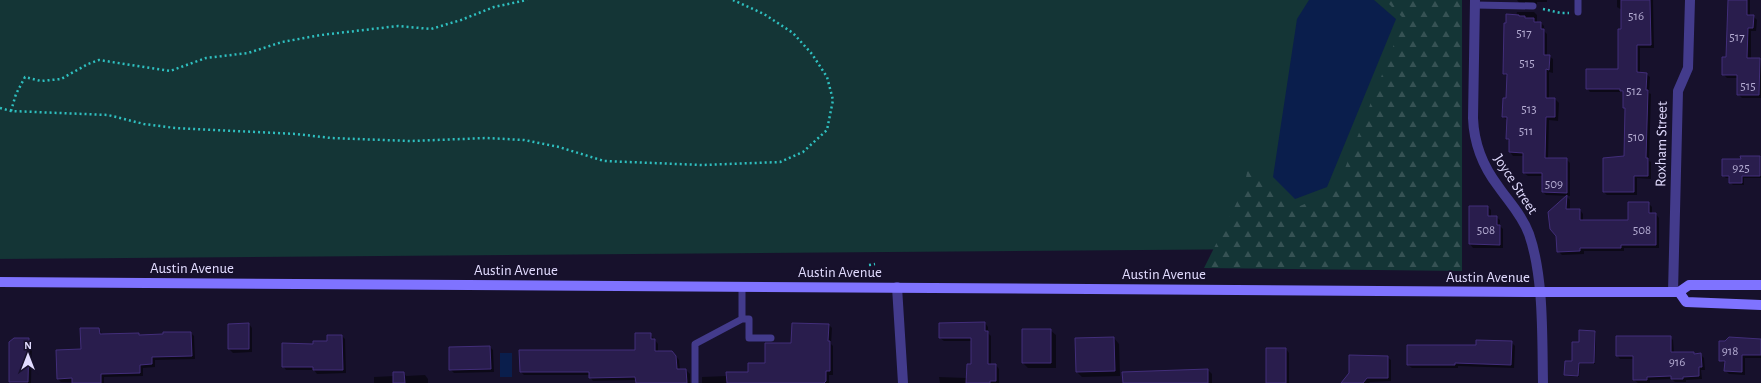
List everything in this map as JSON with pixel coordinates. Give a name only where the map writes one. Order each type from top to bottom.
[{"type":"main road","name":"Austin Avenue","points":[[0,282],[1540,292],[1676,292],[1689,285],[1761,285]]},
{"type":"main road","points":[[1676,292],[1686,302],[1761,305]]},
{"type":"street","name":"Roxham Street","points":[[1676,292],[1678,91],[1688,68],[1690,0]]},
{"type":"street","name":"Joyce Street","points":[[1475,2],[1474,137],[1486,168],[1515,207],[1526,226],[1533,248],[1540,292],[1543,383]]},
{"type":"street","points":[[897,287],[903,383]]},
{"type":"lane","points":[[1578,0],[1578,12]]},
{"type":"lane","points":[[1475,2],[1533,6]]},
{"type":"lane","points":[[742,286],[742,319]]},
{"type":"lane","points":[[695,383],[695,344],[742,319],[749,319],[749,338],[771,338]]},
{"type":"path","points":[[11,111],[16,94],[25,77],[41,81],[61,79],[88,64],[99,60],[170,70],[206,58],[248,53],[282,42],[322,35],[398,26],[431,29],[461,20],[494,7],[527,0]]},
{"type":"path","points":[[0,108],[11,111],[108,115],[144,124],[175,128],[296,134],[331,138],[411,141],[487,138],[524,140],[559,147],[604,161],[702,165],[780,162],[803,152],[828,130],[833,100],[828,77],[812,54],[793,32],[764,14],[733,0]]},
{"type":"path","points":[[1533,6],[1561,13],[1578,12]]},
{"type":"path","points":[[869,265],[875,264]]},
{"type":"green space","points":[[0,0],[1411,0],[1402,248],[0,259]]},
{"type":"green space","points":[[1385,0],[1462,0],[1462,271],[1204,268],[1244,188],[1249,162],[1295,208],[1336,191],[1404,19]]},
{"type":"water","points":[[1309,0],[1374,0],[1396,19],[1327,187],[1295,199],[1273,177],[1297,19]]},
{"type":"water","points":[[500,353],[512,353],[512,377],[500,377]]},
{"type":"building","points":[[1621,0],[1650,0],[1651,45],[1637,45],[1637,72],[1647,73],[1646,158],[1648,158],[1648,176],[1634,176],[1634,192],[1603,192],[1603,158],[1624,156],[1625,108],[1623,108],[1623,91],[1620,91],[1620,89],[1586,89],[1586,69],[1618,69],[1618,29],[1621,29]]},
{"type":"building","points":[[1728,0],[1747,0],[1747,15],[1754,15],[1753,28],[1748,28],[1747,58],[1760,58],[1759,95],[1737,95],[1737,75],[1722,75],[1722,57],[1726,57]]},
{"type":"building","points":[[1506,14],[1525,16],[1525,18],[1534,18],[1534,22],[1541,22],[1541,29],[1544,29],[1544,55],[1550,55],[1549,70],[1546,69],[1546,98],[1555,98],[1555,117],[1546,117],[1545,158],[1567,158],[1567,193],[1542,192],[1542,173],[1523,173],[1523,153],[1509,152],[1509,139],[1506,139],[1507,117],[1502,117],[1503,98],[1506,98],[1507,74],[1503,74],[1504,23],[1506,23]]},
{"type":"building","points":[[1740,156],[1760,156],[1760,176],[1742,176],[1742,183],[1729,183],[1729,176],[1722,176],[1722,159],[1741,159]]},
{"type":"building","points":[[1567,195],[1566,209],[1580,209],[1580,220],[1628,220],[1628,202],[1649,202],[1649,213],[1656,213],[1656,245],[1621,245],[1621,248],[1580,248],[1580,251],[1557,252],[1556,236],[1550,229],[1548,212]]},
{"type":"building","points":[[1469,206],[1488,206],[1488,216],[1497,216],[1497,225],[1500,225],[1500,245],[1469,244]]},
{"type":"building","points":[[985,322],[985,331],[988,331],[988,364],[996,364],[996,381],[990,381],[990,383],[966,383],[967,364],[971,364],[971,338],[939,338],[939,323]]},
{"type":"building","points":[[249,323],[249,349],[228,349],[228,324]]},
{"type":"building","points":[[792,323],[829,324],[828,341],[830,341],[830,371],[826,371],[826,381],[824,383],[727,383],[726,372],[748,372],[748,363],[765,363],[765,343],[791,343]]},
{"type":"building","points":[[80,328],[99,328],[100,334],[139,333],[139,335],[163,334],[163,332],[191,332],[192,356],[152,357],[152,364],[140,365],[140,373],[101,374],[101,383],[72,383],[72,378],[57,379],[56,350],[81,349]]},
{"type":"building","points":[[1022,329],[1051,329],[1051,363],[1022,363]]},
{"type":"building","points":[[1579,330],[1595,331],[1594,363],[1579,363],[1578,376],[1564,375],[1565,361],[1572,361],[1572,342],[1579,342]]},
{"type":"building","points":[[635,333],[651,333],[651,339],[655,339],[655,351],[672,351],[676,356],[677,369],[686,369],[687,383],[636,383],[635,377],[589,378],[589,372],[520,372],[519,350],[635,350]]},
{"type":"building","points":[[327,335],[342,335],[343,370],[313,370],[313,367],[282,367],[282,343],[313,344],[313,341],[327,341]]},
{"type":"building","points":[[1616,336],[1671,336],[1671,352],[1694,352],[1694,354],[1701,353],[1702,367],[1699,367],[1699,376],[1683,377],[1683,379],[1671,379],[1671,376],[1647,377],[1647,380],[1633,380],[1633,356],[1616,356]]},
{"type":"building","points":[[1114,337],[1115,371],[1076,372],[1075,338]]},
{"type":"building","points":[[1729,337],[1761,339],[1761,355],[1742,355],[1742,372],[1724,371],[1725,361],[1719,361],[1719,341],[1725,341]]},
{"type":"building","points":[[14,338],[29,338],[28,382],[9,382],[9,342]]},
{"type":"building","points":[[1476,340],[1512,341],[1511,365],[1455,363],[1455,365],[1407,365],[1407,345],[1476,345]]},
{"type":"building","points":[[490,346],[491,369],[449,370],[449,347]]},
{"type":"building","points":[[1266,348],[1286,348],[1286,383],[1266,383]]},
{"type":"building","points":[[1349,355],[1388,356],[1388,378],[1367,378],[1363,383],[1341,383],[1349,373]]},
{"type":"building","points":[[1208,369],[1208,383],[1123,383],[1122,372]]},
{"type":"building","points":[[393,372],[404,372],[405,383],[393,383]]}]
